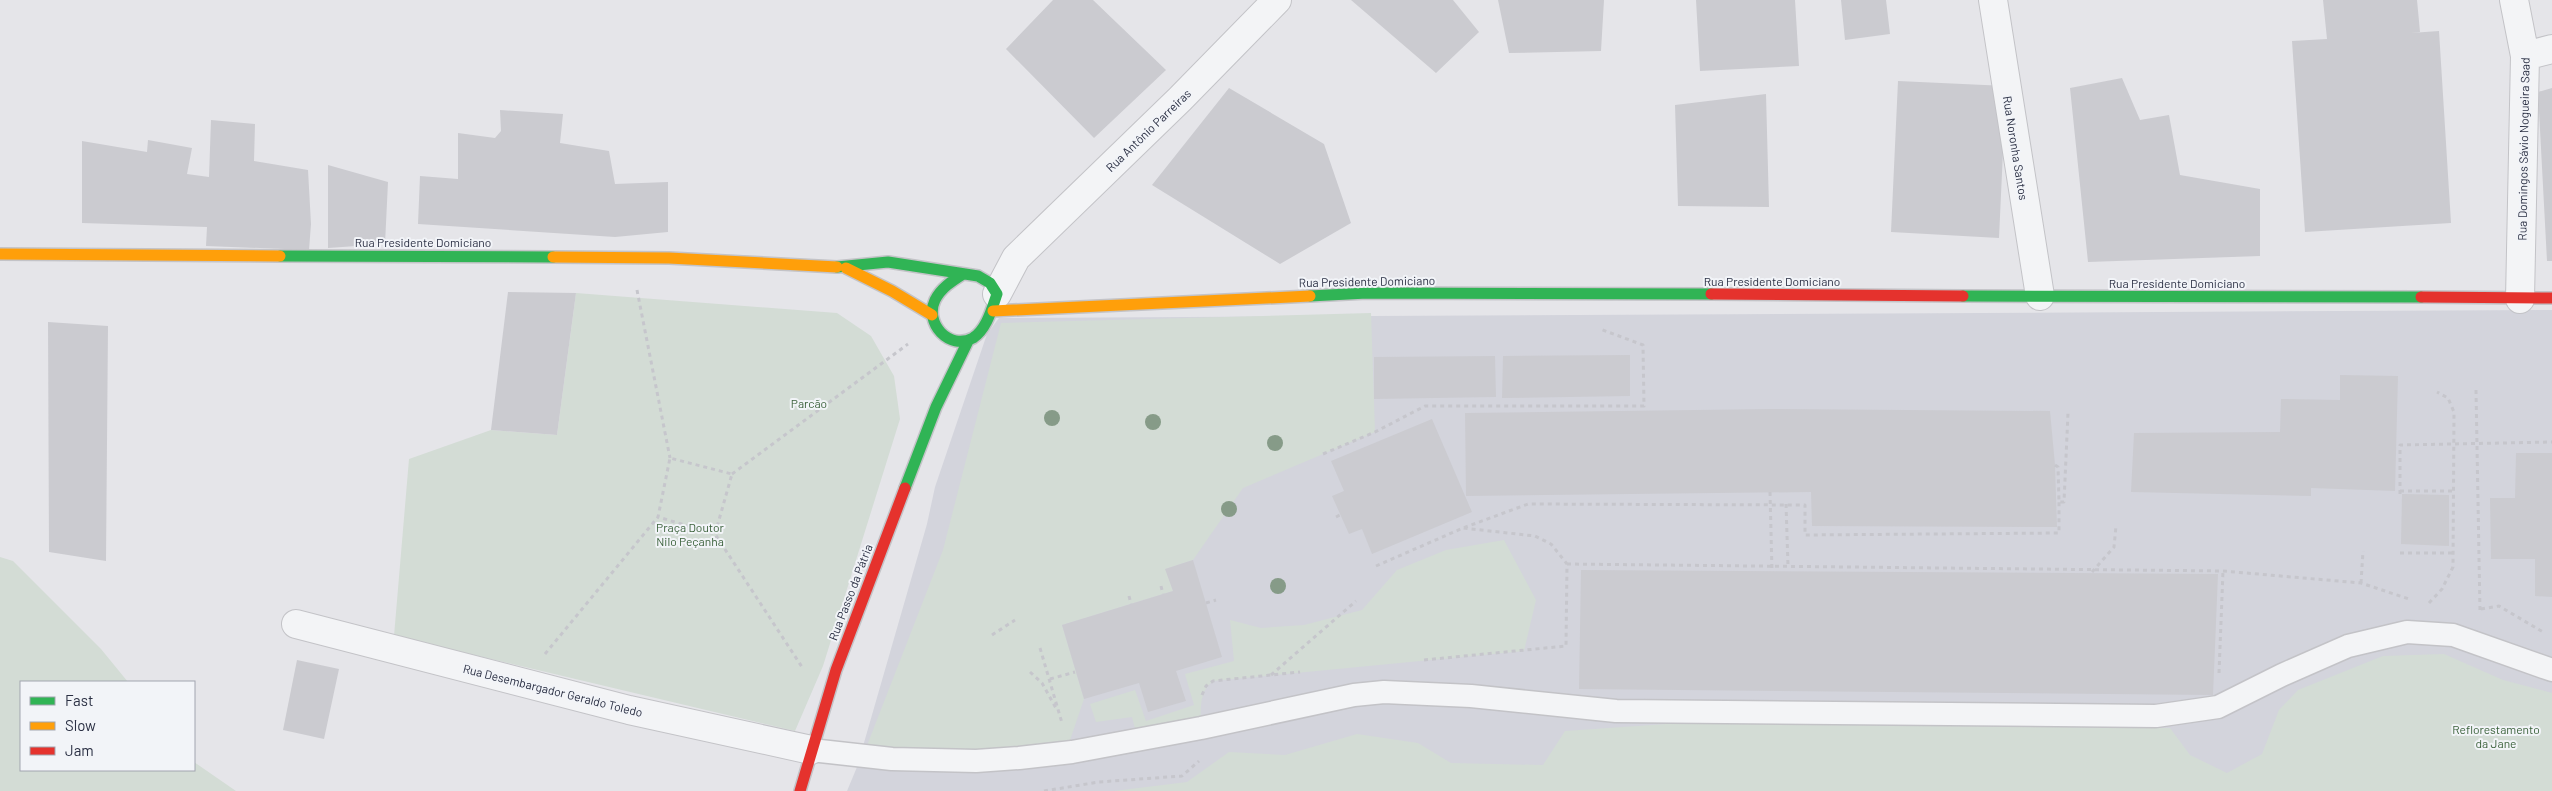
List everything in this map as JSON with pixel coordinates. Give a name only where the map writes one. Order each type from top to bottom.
[{"type":"street","name":"Rua Antônio Parreiras","points":[[995,303],[1016,258],[1180,99],[1277,0]]},
{"type":"street","name":"Rua Noronha Santos","points":[[1993,0],[2040,296]]},
{"type":"street","name":"Rua Domingos Sávio Nogueira Saad","points":[[2514,0],[2525,56],[2520,299]]},
{"type":"street","points":[[2525,56],[2552,49]]},
{"type":"street","name":"Rua Presidente Domiciano","points":[[0,254],[631,258],[846,268],[888,262],[971,275]]},
{"type":"street","name":"Rua Antônio Parreiras","points":[[971,275],[1016,258]]},
{"type":"street","name":"Rua Presidente Domiciano","points":[[846,268],[892,291],[933,320]]},
{"type":"street","points":[[942,336],[954,341],[968,341],[983,331],[995,303],[990,283],[971,275],[944,288],[936,300],[933,320],[942,336],[943,350]]},
{"type":"street","name":"Rua Presidente Domiciano","points":[[995,303],[1367,293],[2552,298]]},
{"type":"street","name":"Rua Passo da Pátria","points":[[800,791],[836,670],[936,406],[968,341]]},
{"type":"street","name":"Rua Passo da Pátria","points":[[936,406],[942,367]]},
{"type":"street","name":"Rua Desembargador Geraldo Toledo","points":[[296,624],[629,710],[811,750]]},
{"type":"lane","points":[[811,750],[892,759],[976,761],[1072,752],[1201,728],[1354,695],[1384,692],[1471,696],[1616,711],[2156,716],[2218,707],[2282,675],[2348,646],[2407,632],[2453,635],[2552,670]]},
{"type":"path","points":[[522,683],[658,517],[670,458],[631,258]]},
{"type":"path","points":[[714,534],[732,474],[933,320]]},
{"type":"path","points":[[1323,454],[1375,432],[1425,406],[1644,406],[1643,345],[1594,327]]},
{"type":"path","points":[[2476,390],[2481,609],[2490,606],[2504,608],[2546,634]]},
{"type":"path","points":[[2436,609],[2426,605],[2449,577],[2453,567],[2454,491],[2452,405],[2448,398],[2437,392]]},
{"type":"path","points":[[2059,502],[2064,502],[2068,413]]},
{"type":"path","points":[[2454,491],[2400,492],[2400,445],[2552,442]]},
{"type":"path","points":[[670,458],[732,474]]},
{"type":"path","points":[[1376,566],[1463,528],[1528,504],[1805,505],[1805,535],[2059,533],[2058,467],[2055,465]]},
{"type":"path","points":[[1770,492],[1772,572]]},
{"type":"path","points":[[1786,504],[1788,566]]},
{"type":"path","points":[[1336,517],[1340,514]]},
{"type":"path","points":[[658,517],[714,534],[826,703]]},
{"type":"path","points":[[2092,571],[2114,547],[2116,526]]},
{"type":"path","points":[[1463,528],[1535,536],[1551,544],[1568,564],[1566,646]]},
{"type":"path","points":[[2361,583],[2363,551]]},
{"type":"path","points":[[2400,552],[2453,553]]},
{"type":"path","points":[[1568,564],[2223,571],[2361,583],[2417,602]]},
{"type":"path","points":[[2220,653],[2223,571]]},
{"type":"path","points":[[1161,586],[1163,594]]},
{"type":"path","points":[[1129,596],[1131,604]]},
{"type":"path","points":[[1206,603],[1216,600]]},
{"type":"path","points":[[1270,676],[1356,601]]},
{"type":"path","points":[[992,635],[1015,620]]},
{"type":"path","points":[[1040,648],[1059,715],[1072,752]]},
{"type":"path","points":[[1030,672],[1042,683],[1059,715]]},
{"type":"path","points":[[1049,679],[1075,672]]},
{"type":"shaded area","points":[[2552,310],[2552,791],[847,791],[857,767],[927,524],[935,487],[987,334],[999,318]]},
{"type":"green space","name":"Praça Doutor Nilo Peçanha","points":[[576,293],[837,313],[871,336],[894,376],[900,419],[823,666],[795,731],[394,636],[409,459],[491,430],[557,435]]},
{"type":"green space","points":[[1371,313],[1375,432],[1243,488],[1193,560],[1166,569],[1173,591],[1062,625],[1084,699],[1068,746],[859,766],[943,550],[1001,323]]},
{"type":"green space","points":[[1504,540],[1536,600],[1524,651],[1213,681],[1208,685],[1203,696],[1201,728],[1138,740],[1132,717],[1096,722],[1090,704],[1135,690],[1146,721],[1194,705],[1185,674],[1234,661],[1230,620],[1261,628],[1304,625],[1362,610],[1397,570],[1446,550]]},
{"type":"green space","points":[[0,557],[13,561],[101,649],[127,681],[20,681],[20,771],[195,771],[195,763],[236,791],[0,791]]},
{"type":"green space","name":"Reflorestamento da Jane","points":[[2444,654],[2503,680],[2552,693],[2552,791],[1114,791],[1187,782],[1229,752],[1285,755],[1357,734],[1418,743],[1451,763],[1543,765],[1565,731],[1695,722],[1825,722],[2170,728],[2190,755],[2227,773],[2262,754],[2279,710],[2298,690],[2383,656]]},
{"type":"building","points":[[1053,0],[1093,0],[1166,70],[1094,138],[1006,49]]},
{"type":"building","points":[[1351,0],[1453,0],[1479,32],[1436,73]]},
{"type":"building","points":[[1498,0],[1604,0],[1601,51],[1509,53]]},
{"type":"building","points":[[1696,0],[1795,0],[1799,66],[1700,71]]},
{"type":"building","points":[[1841,0],[1886,0],[1890,34],[1845,40]]},
{"type":"building","points":[[2323,0],[2417,0],[2420,32],[2411,33],[2439,31],[2451,223],[2305,232],[2292,41],[2327,39]]},
{"type":"building","points":[[2122,78],[2140,120],[2169,115],[2180,175],[2260,189],[2260,256],[2088,262],[2070,88]]},
{"type":"building","points":[[1898,81],[2006,86],[1999,238],[1891,232]]},
{"type":"building","points":[[1229,88],[1324,144],[1351,223],[1280,264],[1152,185]]},
{"type":"building","points":[[2552,88],[2552,261],[2547,261],[2538,92]]},
{"type":"building","points":[[1766,94],[1769,207],[1678,206],[1675,105]]},
{"type":"building","points":[[500,110],[563,114],[560,143],[609,151],[615,184],[668,182],[668,232],[615,237],[418,224],[420,176],[458,179],[458,133],[495,138],[501,131]]},
{"type":"building","points":[[211,120],[255,124],[254,161],[308,170],[311,224],[309,250],[206,246],[207,227],[82,223],[82,141],[147,152],[148,140],[192,148],[187,174],[209,177]]},
{"type":"building","points":[[328,165],[388,182],[385,244],[328,248]]},
{"type":"building","points":[[508,292],[576,293],[557,435],[491,430]]},
{"type":"building","points":[[48,322],[108,326],[106,561],[49,552]]},
{"type":"building","points":[[1630,355],[1630,396],[1502,398],[1503,356]]},
{"type":"building","points":[[1495,356],[1496,397],[1374,399],[1374,357]]},
{"type":"building","points":[[2340,375],[2398,376],[2395,491],[2311,488],[2311,496],[2131,492],[2134,433],[2280,432],[2281,399],[2340,400]]},
{"type":"building","points":[[1771,409],[2050,411],[2055,465],[2057,527],[1812,526],[1811,492],[1466,496],[1465,413]]},
{"type":"building","points":[[1432,419],[1472,512],[1372,554],[1362,529],[1349,534],[1332,496],[1344,491],[1331,461]]},
{"type":"building","points":[[2516,453],[2552,453],[2552,597],[2535,596],[2535,559],[2491,559],[2490,498],[2515,498]]},
{"type":"building","points":[[2402,494],[2449,495],[2449,546],[2401,544]]},
{"type":"building","points":[[1193,560],[1222,657],[1176,671],[1186,701],[1148,712],[1139,683],[1084,699],[1062,625],[1173,591],[1165,569]]},
{"type":"building","points":[[1581,570],[2218,574],[2213,695],[1579,689]]},
{"type":"building","points":[[297,660],[339,669],[324,739],[283,730]]},
{"type":"traffic: fast","points":[[280,256],[553,257]]},
{"type":"traffic: fast","points":[[837,267],[888,262],[978,276],[990,283],[997,294],[991,312],[982,329],[973,338],[955,341],[948,338],[936,326],[932,309],[940,292],[963,274]]},
{"type":"traffic: fast","points":[[1310,296],[1367,293],[1711,294]]},
{"type":"traffic: fast","points":[[1963,296],[2421,297]]},
{"type":"traffic: fast","points":[[905,488],[936,407],[968,341]]},
{"type":"traffic: slow","points":[[0,254],[280,256]]},
{"type":"traffic: slow","points":[[553,257],[669,258],[837,267]]},
{"type":"traffic: slow","points":[[846,268],[892,291],[932,315]]},
{"type":"traffic: slow","points":[[993,311],[1310,296]]},
{"type":"traffic: jam","points":[[1711,294],[1963,296]]},
{"type":"traffic: jam","points":[[2421,297],[2552,298]]},
{"type":"traffic: jam","points":[[800,791],[836,670],[905,488]]},
{"type":"park label","name":"Parcão","points":[[809,403]]}]
